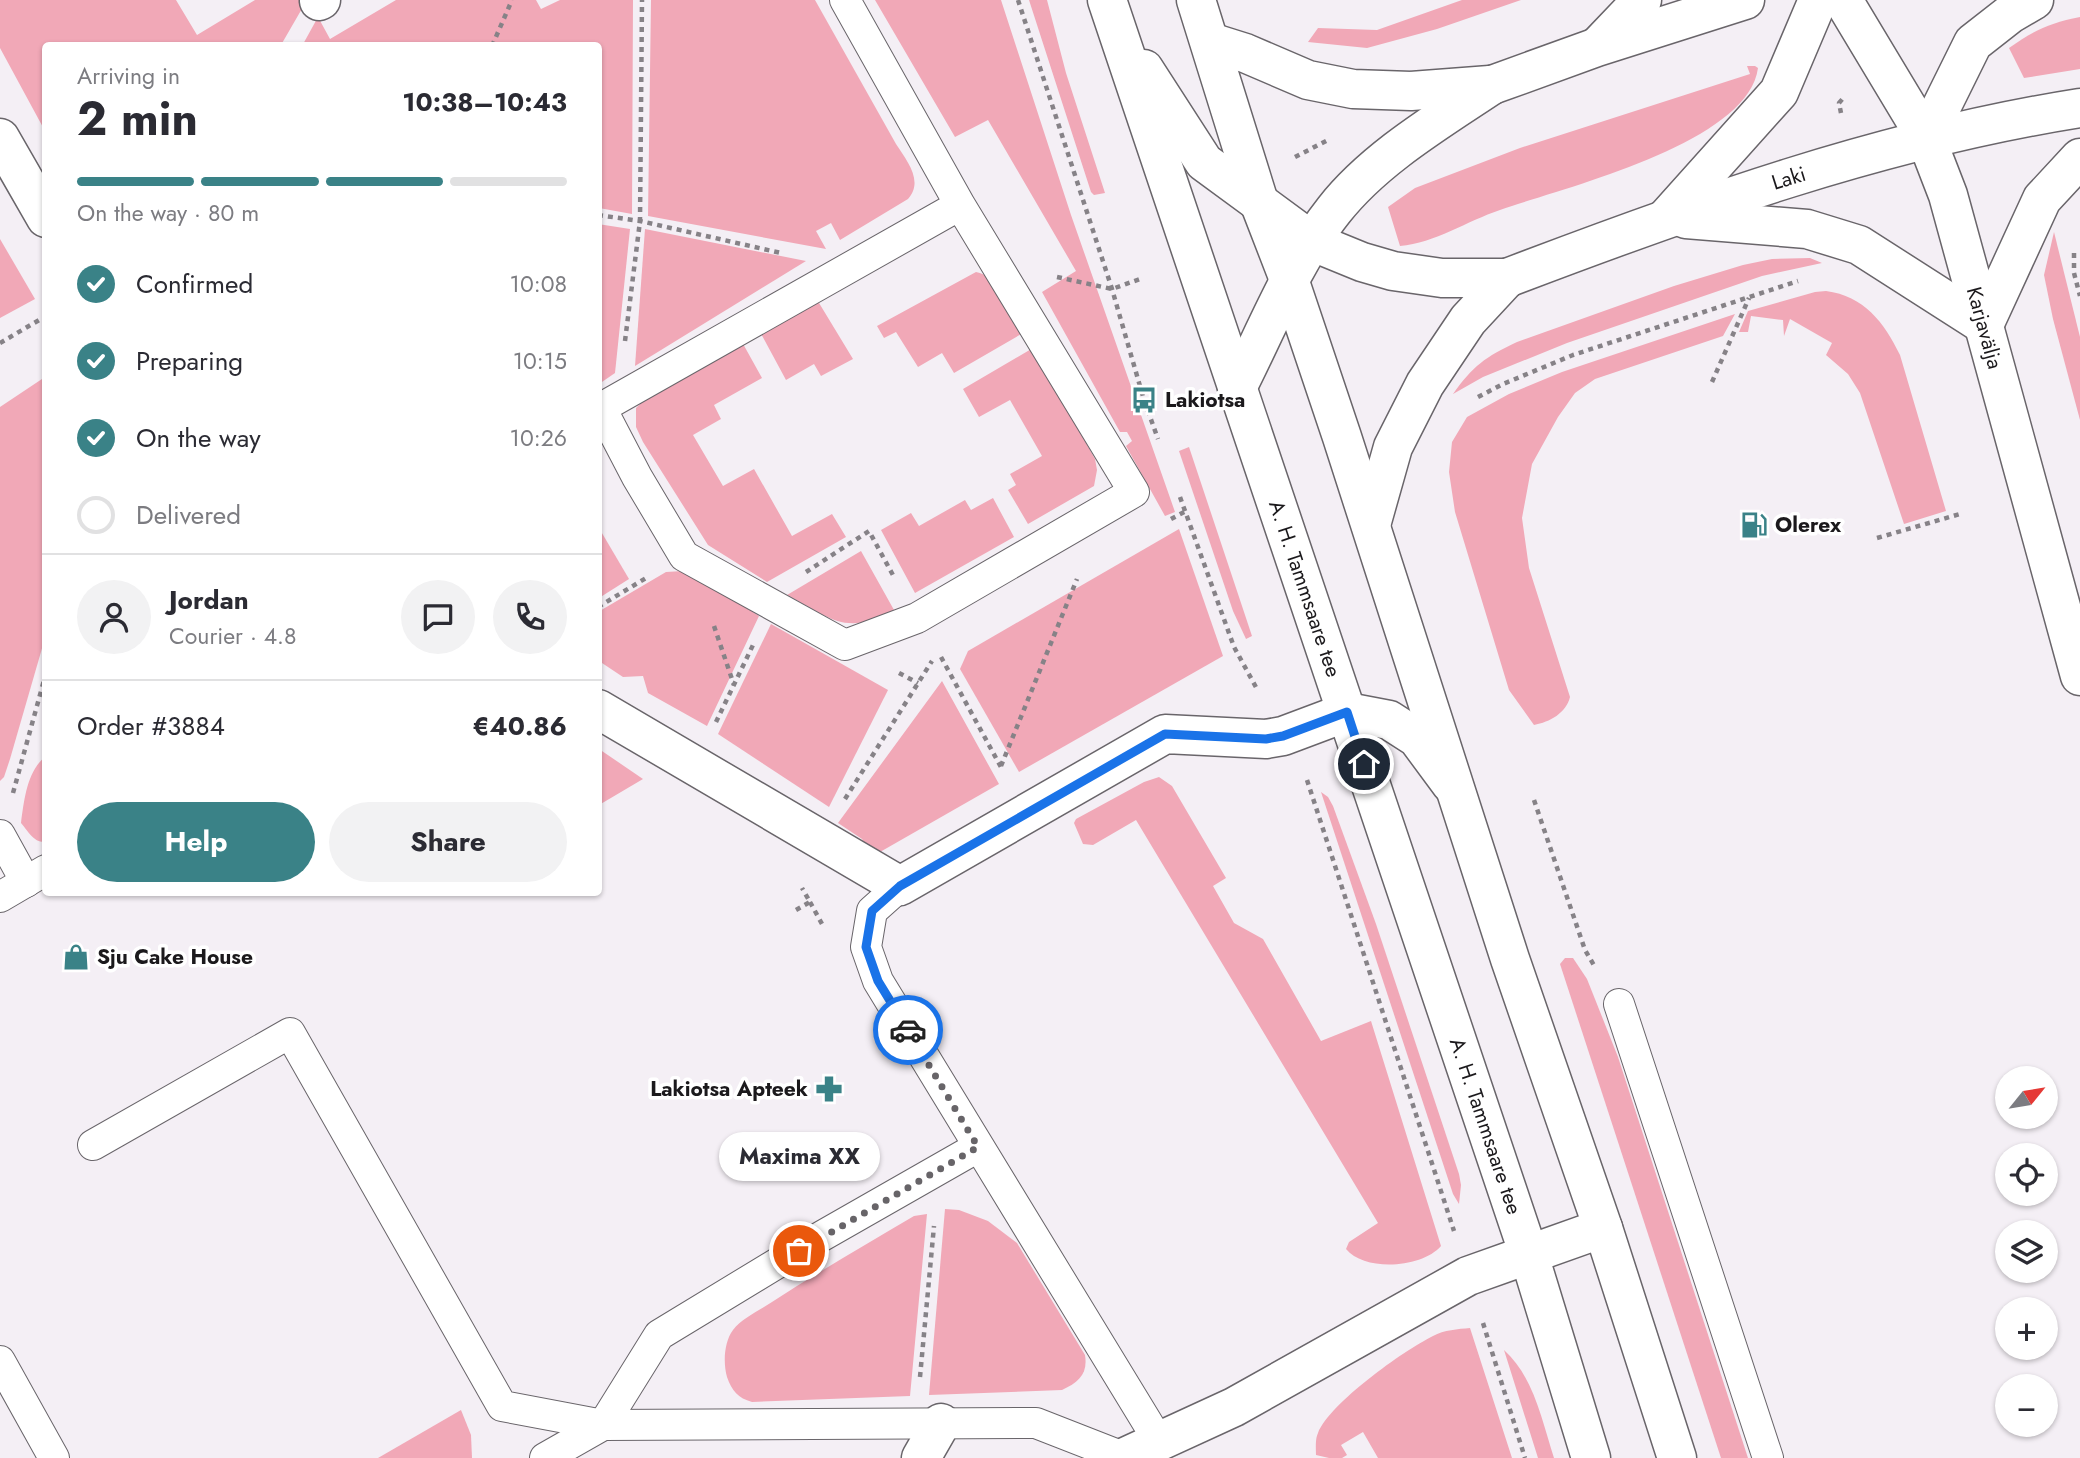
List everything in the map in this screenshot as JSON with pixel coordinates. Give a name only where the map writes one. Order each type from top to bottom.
[{"type":"main road","points":[[1196,0],[1259,202],[1290,282],[1371,525],[1521,994],[1603,1228],[1677,1458]]},
{"type":"main road","points":[[1597,47],[1642,0]]},
{"type":"main road","points":[[1237,388],[1290,282],[1334,210],[1364,179],[1425,130],[1492,85],[1597,47],[1745,0]]},
{"type":"main road","points":[[1667,217],[1779,92],[1818,0]]},
{"type":"main road","name":"Karjavälja","points":[[1843,0],[1926,138],[1948,195],[2080,676]]},
{"type":"main road","points":[[1926,138],[1973,43],[2010,14],[2034,0]]},
{"type":"main road","points":[[1110,10],[1204,162],[1313,242],[1362,262],[1393,271],[1442,278],[1507,278]]},
{"type":"main road","name":"A. H. Tammsaare tee","points":[[1110,10],[1529,1255],[1591,1458]]},
{"type":"main road","points":[[1210,42],[1245,53],[1308,80],[1353,89],[1411,91],[1492,85]]},
{"type":"main road","name":"Laki","points":[[1507,278],[1667,217],[1926,138],[2011,119],[2080,108]]},
{"type":"main road","points":[[0,138],[42,211]]},
{"type":"main road","points":[[1667,217],[1807,229],[1859,245],[1984,325],[2042,199],[2080,158]]},
{"type":"main road","points":[[1371,525],[1393,447],[1425,384],[1468,320],[1507,278]]},
{"type":"main road","points":[[602,711],[900,886],[1165,734],[1266,739],[1283,736],[1347,712],[1389,720],[1418,738],[1454,789]]},
{"type":"main road","points":[[1123,1458],[1234,1407],[1468,1276],[1603,1228]]},
{"type":"lane","points":[[602,410],[637,477],[684,556],[845,646],[917,618],[1134,492],[960,205],[845,0]]},
{"type":"lane","points":[[602,407],[960,205]]},
{"type":"lane","points":[[0,836],[36,876],[0,897]]},
{"type":"lane","points":[[900,886],[872,911],[866,947],[878,981],[1158,1440]]},
{"type":"lane","points":[[1619,1004],[1768,1458]]},
{"type":"lane","points":[[93,1145],[290,1033],[502,1406],[603,1424],[926,1435],[1036,1423],[1123,1458]]},
{"type":"lane","points":[[545,1458],[603,1424],[659,1335],[978,1147]]},
{"type":"lane","points":[[0,1362],[54,1458]]},
{"type":"path","points":[[494,42],[512,0]]},
{"type":"path","points":[[618,399],[640,221],[642,0]]},
{"type":"path","points":[[1018,0],[1112,289],[1143,400],[1162,450]]},
{"type":"path","points":[[1285,162],[1331,139]]},
{"type":"path","points":[[602,216],[640,221],[847,267]]},
{"type":"path","points":[[995,264],[1112,289],[1140,279]]},
{"type":"path","points":[[1469,402],[1503,384],[1573,355],[1805,280]]},
{"type":"path","points":[[1712,382],[1749,297]]},
{"type":"path","points":[[0,343],[42,318]]},
{"type":"path","points":[[1176,486],[1234,647],[1261,697]]},
{"type":"path","points":[[1166,523],[1185,511]]},
{"type":"path","points":[[1877,538],[1960,514]]},
{"type":"path","points":[[602,605],[684,556]]},
{"type":"path","points":[[1000,766],[1078,575],[1067,582]]},
{"type":"path","points":[[841,805],[933,660],[951,649]]},
{"type":"path","points":[[940,656],[1027,813]]},
{"type":"path","points":[[0,836],[42,687]]},
{"type":"path","points":[[1306,778],[1525,1458]]},
{"type":"path","points":[[1534,800],[1585,950],[1619,1004]]},
{"type":"path","points":[[926,1435],[937,1171]]},
{"type":"shaded area","points":[[0,0],[176,0],[197,35],[255,0],[307,0],[283,42],[42,42],[42,125],[0,48]]},
{"type":"shaded area","points":[[396,0],[536,0],[541,9],[560,0],[633,0],[632,214],[602,209],[602,42],[304,42],[318,17],[330,39]]},
{"type":"shaded area","points":[[651,0],[815,0],[912,171],[913,192],[908,199],[840,240],[831,223],[816,231],[826,249],[648,216]]},
{"type":"shaded area","points":[[875,0],[1001,0],[1071,215],[1175,512],[1165,516],[1126,446],[1132,441],[1127,432],[1120,432],[1042,292],[1076,271],[988,120],[955,137]]},
{"type":"shaded area","points":[[1029,0],[1047,0],[1066,73],[1105,193],[1094,195],[1091,192]]},
{"type":"shaded area","points":[[1462,0],[1521,0],[1437,29],[1367,48],[1308,42],[1318,28],[1377,30]]},
{"type":"shaded area","points":[[2080,17],[2080,69],[2024,78],[2009,48],[2043,28]]},
{"type":"shaded area","points":[[1747,66],[1758,68],[1747,95],[1722,119],[1688,141],[1606,175],[1500,210],[1426,241],[1400,246],[1388,207],[1415,188],[1520,148],[1750,74]]},
{"type":"shaded area","points":[[602,225],[630,229],[615,373],[602,382]]},
{"type":"shaded area","points":[[645,229],[806,261],[635,366]]},
{"type":"shaded area","points":[[2054,232],[2080,337],[2080,420],[2044,275]]},
{"type":"shaded area","points":[[0,239],[35,299],[0,318]]},
{"type":"shaded area","points":[[1810,258],[1822,263],[1762,276],[1567,343],[1483,377],[1453,394],[1480,363],[1517,342],[1674,286],[1743,265],[1772,259]]},
{"type":"shaded area","points":[[976,272],[985,275],[999,288],[1023,333],[954,373],[942,353],[918,367],[896,332],[884,338],[877,326]]},
{"type":"shaded area","points":[[1826,291],[1851,298],[1862,305],[1880,322],[1894,343],[1900,355],[1946,511],[1904,524],[1860,393],[1848,374],[1826,355],[1832,343],[1790,319],[1784,336],[1783,320],[1751,316],[1748,332],[1739,332],[1748,311]]},
{"type":"shaded area","points":[[816,298],[853,359],[821,376],[814,364],[786,380],[759,330]]},
{"type":"shaded area","points":[[1735,314],[1723,336],[1595,379],[1575,393],[1558,417],[1532,464],[1522,518],[1529,568],[1570,697],[1565,708],[1556,716],[1534,725],[1509,690],[1455,512],[1449,472],[1452,442],[1467,417],[1509,394],[1562,372]]},
{"type":"shaded area","points":[[742,342],[762,378],[714,405],[721,419],[693,435],[723,486],[754,469],[792,536],[832,514],[846,537],[767,582],[708,545],[636,427],[636,408],[647,397]]},
{"type":"shaded area","points":[[1033,348],[1095,459],[1097,470],[1094,486],[1028,524],[1008,490],[1016,485],[1010,474],[1042,456],[1010,400],[979,417],[963,389]]},
{"type":"shaded area","points":[[42,379],[42,648],[10,759],[0,781],[0,407]]},
{"type":"shaded area","points":[[1189,447],[1252,636],[1246,639],[1233,611],[1179,451]]},
{"type":"shaded area","points":[[993,498],[1014,537],[915,593],[881,530],[911,513],[919,526],[965,500],[971,510]]},
{"type":"shaded area","points":[[1179,529],[1223,656],[1019,772],[960,669],[968,651]]},
{"type":"shaded area","points":[[602,533],[629,579],[602,596]]},
{"type":"shaded area","points":[[861,551],[894,610],[877,618],[850,623],[827,617],[787,595]]},
{"type":"shaded area","points":[[683,571],[701,578],[759,616],[707,726],[648,693],[643,676],[623,677],[602,663],[602,610],[666,572]]},
{"type":"shaded area","points":[[771,624],[888,690],[829,807],[718,734]]},
{"type":"shaded area","points":[[942,681],[999,784],[873,856],[862,839],[838,823]]},
{"type":"shaded area","points":[[602,751],[643,779],[602,803]]},
{"type":"shaded area","points":[[42,760],[42,842],[34,839],[21,823],[30,778]]},
{"type":"shaded area","points":[[1159,777],[1172,786],[1226,878],[1213,886],[1234,923],[1263,939],[1321,1041],[1371,1021],[1441,1246],[1432,1253],[1408,1263],[1379,1264],[1355,1256],[1346,1249],[1349,1242],[1378,1223],[1136,820],[1093,845],[1083,844],[1074,823],[1076,819],[1144,782]]},
{"type":"shaded area","points":[[1321,792],[1333,806],[1376,924],[1459,1174],[1459,1204],[1453,1194]]},
{"type":"shaded area","points":[[1565,958],[1573,958],[1587,979],[1618,1057],[1748,1458],[1721,1458],[1560,964]]},
{"type":"shaded area","points":[[945,1209],[959,1210],[988,1221],[1017,1243],[1085,1355],[1084,1372],[1073,1384],[1062,1390],[929,1395]]},
{"type":"shaded area","points":[[927,1214],[910,1396],[752,1402],[736,1393],[727,1377],[725,1359],[728,1340],[737,1326],[751,1314],[914,1216]]},
{"type":"shaded area","points":[[1470,1328],[1512,1458],[1378,1458],[1363,1432],[1341,1445],[1347,1455],[1342,1458],[1316,1455],[1317,1435],[1325,1421],[1352,1393],[1404,1353],[1433,1336],[1446,1331]]},
{"type":"shaded area","points":[[1504,1350],[1530,1386],[1554,1458],[1538,1458]]},
{"type":"shaded area","points":[[461,1410],[471,1435],[472,1458],[378,1458]]},
{"type":"way so far","points":[[799,1251],[978,1147],[908,1030]]},
{"type":"place","name":"Lakiotsa","points":[[1144,400]]},
{"type":"place","name":"Olerex","points":[[1754,525]]},
{"type":"place","name":"Sju Cake House","points":[[76,957]]},
{"type":"place","name":"Lakiotsa Apteek","points":[[829,1089]]},
{"type":"place","name":"Maxima XX","points":[[799,1251]]},
{"type":"route","points":[[908,1030],[878,981],[866,947],[872,911],[900,886],[1165,734],[1266,739],[1283,736],[1347,712],[1364,764]]}]
